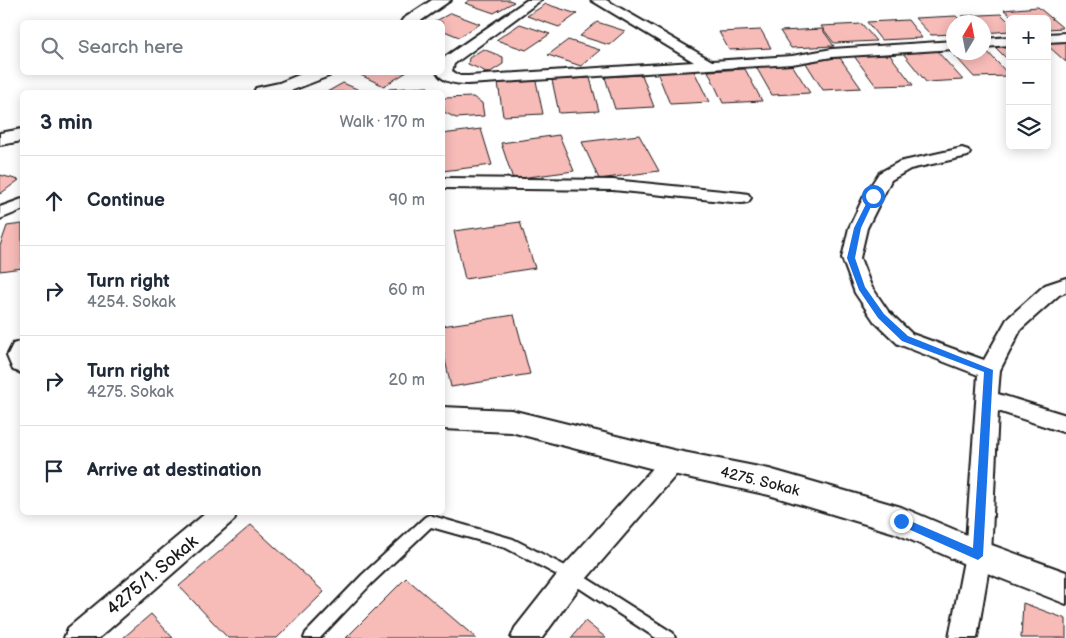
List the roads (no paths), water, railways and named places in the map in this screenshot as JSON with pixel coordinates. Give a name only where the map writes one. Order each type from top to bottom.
[{"type":"street","points":[[412,20],[443,0]]},
{"type":"street","points":[[445,69],[447,62],[535,0]]},
{"type":"street","points":[[597,0],[708,64]]},
{"type":"street","points":[[1051,38],[1066,37]]},
{"type":"street","points":[[991,42],[1006,41]]},
{"type":"street","points":[[445,74],[451,78],[468,80],[792,60],[832,54],[946,46]]},
{"type":"street","points":[[274,90],[284,88],[315,75]]},
{"type":"street","points":[[0,139],[20,135]]},
{"type":"street","points":[[962,154],[905,165],[885,177],[873,196],[858,228],[851,258],[862,288],[881,316],[905,338],[989,370]]},
{"type":"street","points":[[445,182],[613,185],[742,198]]},
{"type":"street","points":[[0,213],[20,205]]},
{"type":"street","points":[[962,638],[978,556],[989,370],[1014,324],[1052,290],[1066,285]]},
{"type":"street","points":[[987,399],[1066,424]]},
{"type":"street","points":[[445,411],[511,422]]},
{"type":"street","name":"4275. Sokak","points":[[445,418],[511,422],[673,462],[769,482],[901,521],[978,556],[1066,588]]},
{"type":"street","points":[[525,638],[572,576],[673,462]]},
{"type":"street","name":"4275/1. Sokak","points":[[78,638],[222,515]]},
{"type":"lane","points":[[311,638],[367,578],[429,521],[509,542],[572,576],[668,638]]}]
